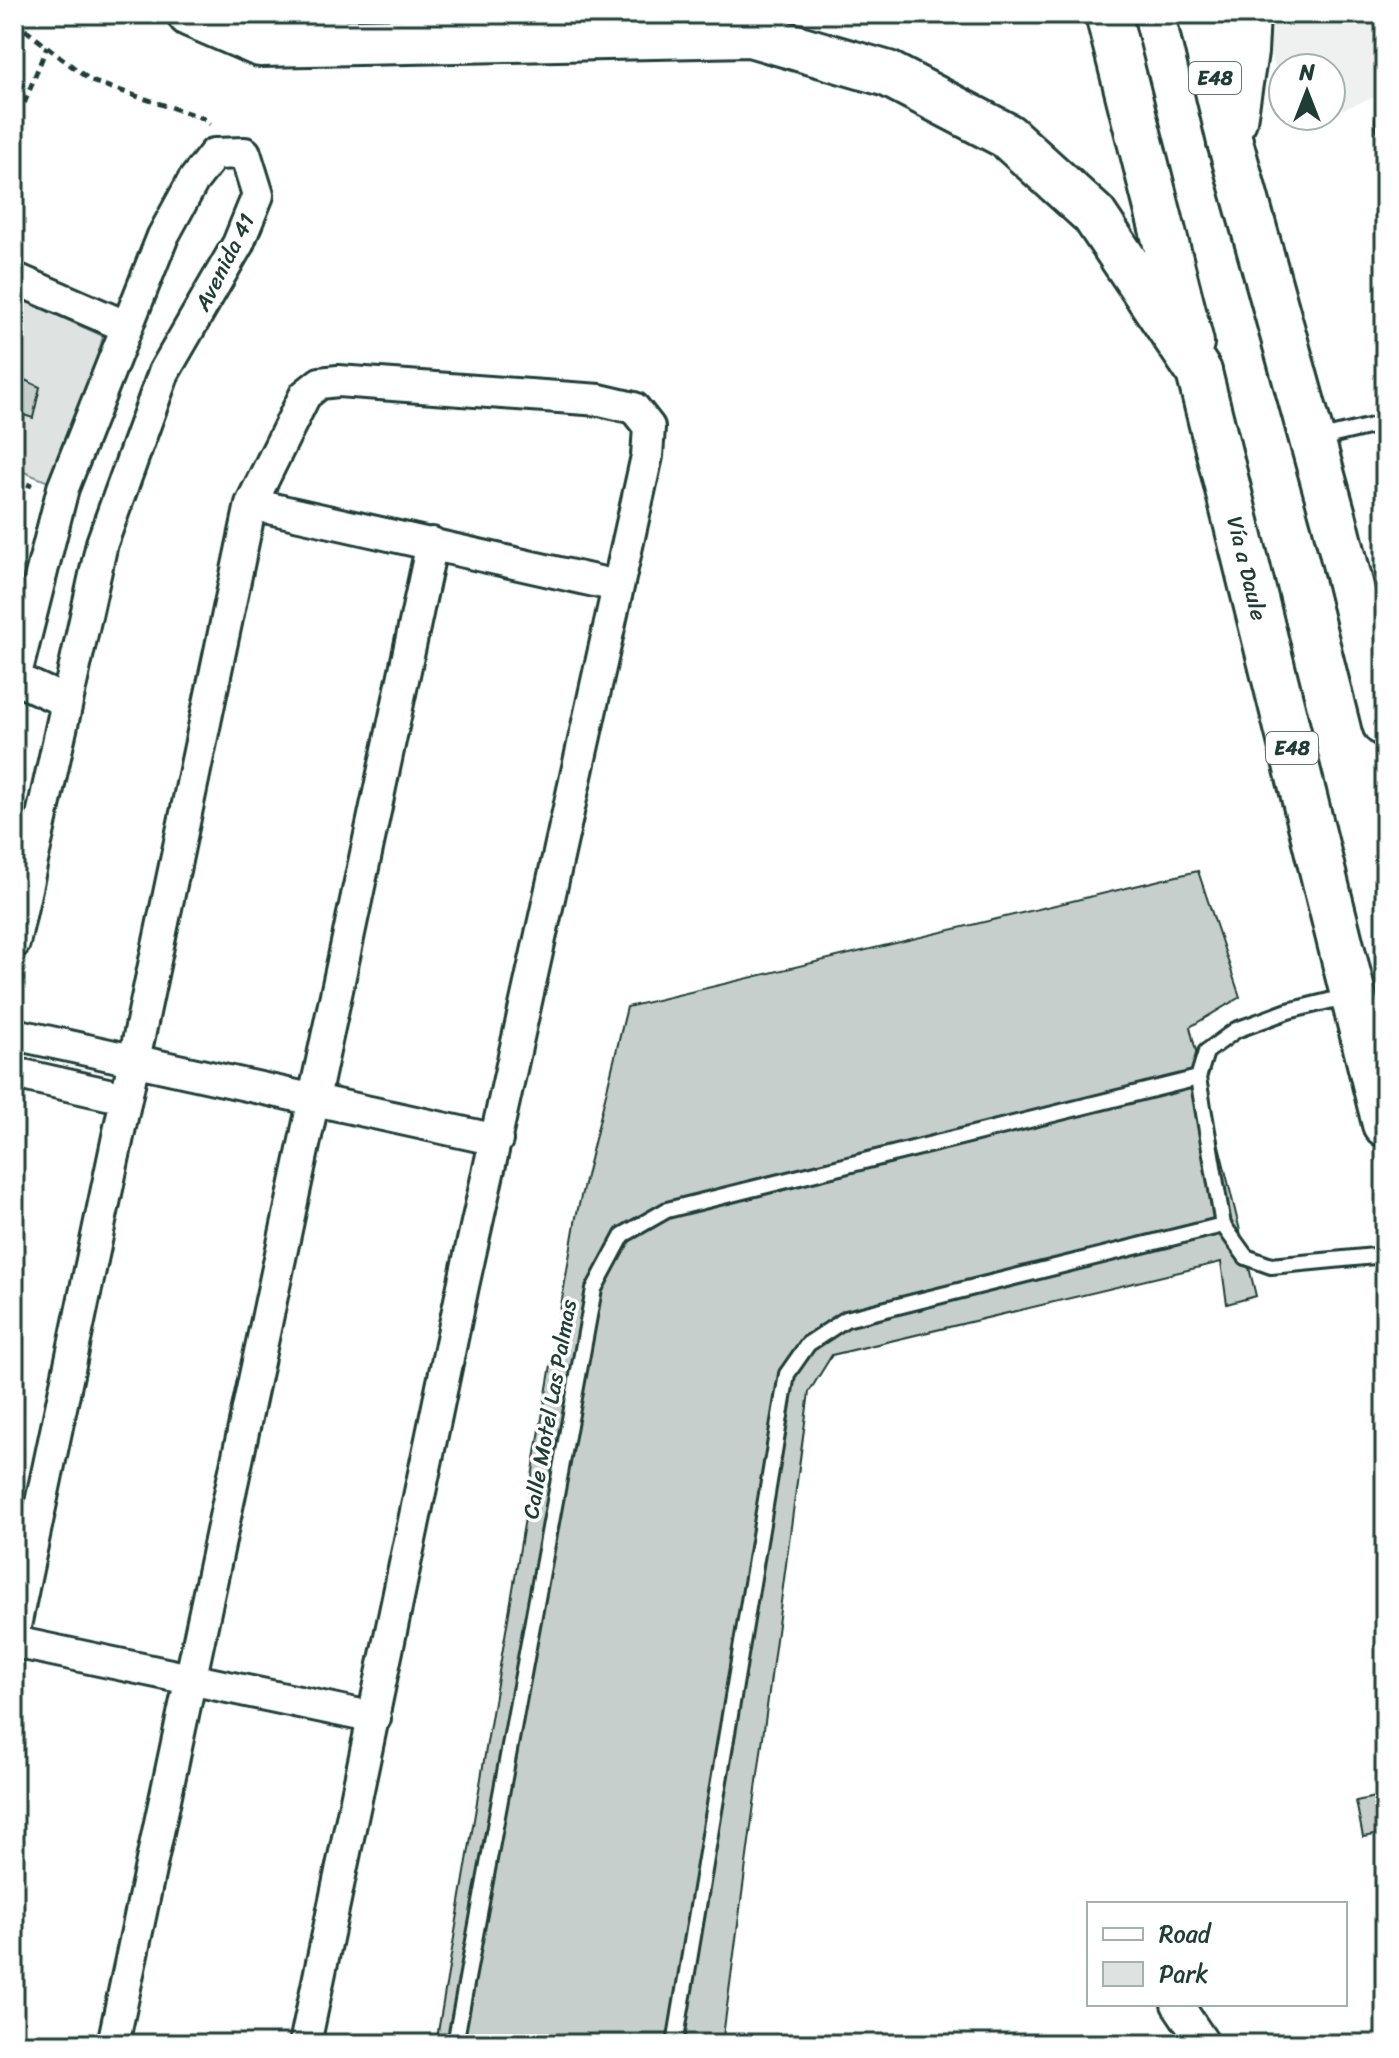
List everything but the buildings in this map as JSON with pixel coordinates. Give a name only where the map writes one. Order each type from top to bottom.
[{"type":"main road","points":[[190,14],[260,44],[750,34],[888,74],[1007,136],[1094,215],[1199,372]]},
{"type":"main road","name":"Vía a Daule","points":[[1108,14],[1385,1124]]},
{"type":"main road","name":"E48","points":[[1200,14],[1230,142],[1312,440],[1385,724]]},
{"type":"main road","points":[[1230,142],[1245,52],[1247,14]]},
{"type":"street","points":[[67,702],[14,680],[59,497],[163,236],[193,181],[214,154],[245,153]]},
{"type":"street","name":"Avenida 41","points":[[14,943],[102,543],[164,372],[238,244],[258,195],[245,153]]},
{"type":"street","points":[[14,278],[125,326]]},
{"type":"street","points":[[14,1631],[251,504],[305,395],[320,383],[353,382],[600,400],[634,408],[649,427],[647,456],[463,1286],[305,2044]]},
{"type":"street","points":[[251,504],[617,586]]},
{"type":"street","points":[[113,2044],[432,543]]},
{"type":"street","points":[[14,1034],[497,1140]]},
{"type":"street","points":[[14,1073],[125,1098]]},
{"type":"street","points":[[14,1642],[375,1718]]},
{"type":"street","points":[[1178,2006],[1204,2044]]},
{"type":"lane","points":[[1312,440],[1385,423]]},
{"type":"lane","points":[[1353,995],[1288,1011],[1236,1030],[1206,1052],[1198,1078],[1223,1225],[1246,1257],[1271,1266],[1385,1255]]},
{"type":"lane","name":"Calle Motel Las Palmas","points":[[455,2044],[594,1289],[623,1235],[667,1210],[1198,1078]]},
{"type":"lane","points":[[675,2044],[787,1374],[808,1344],[846,1319],[1223,1225]]},
{"type":"path","points":[[14,21],[91,81],[203,118],[245,153]]},
{"type":"path","points":[[14,129],[47,46]]},
{"type":"shaded area","points":[[1269,14],[1385,14],[1385,93],[1347,108],[1347,52],[1270,52]]},
{"type":"green space","points":[[14,296],[103,336],[63,488],[14,468]]}]
